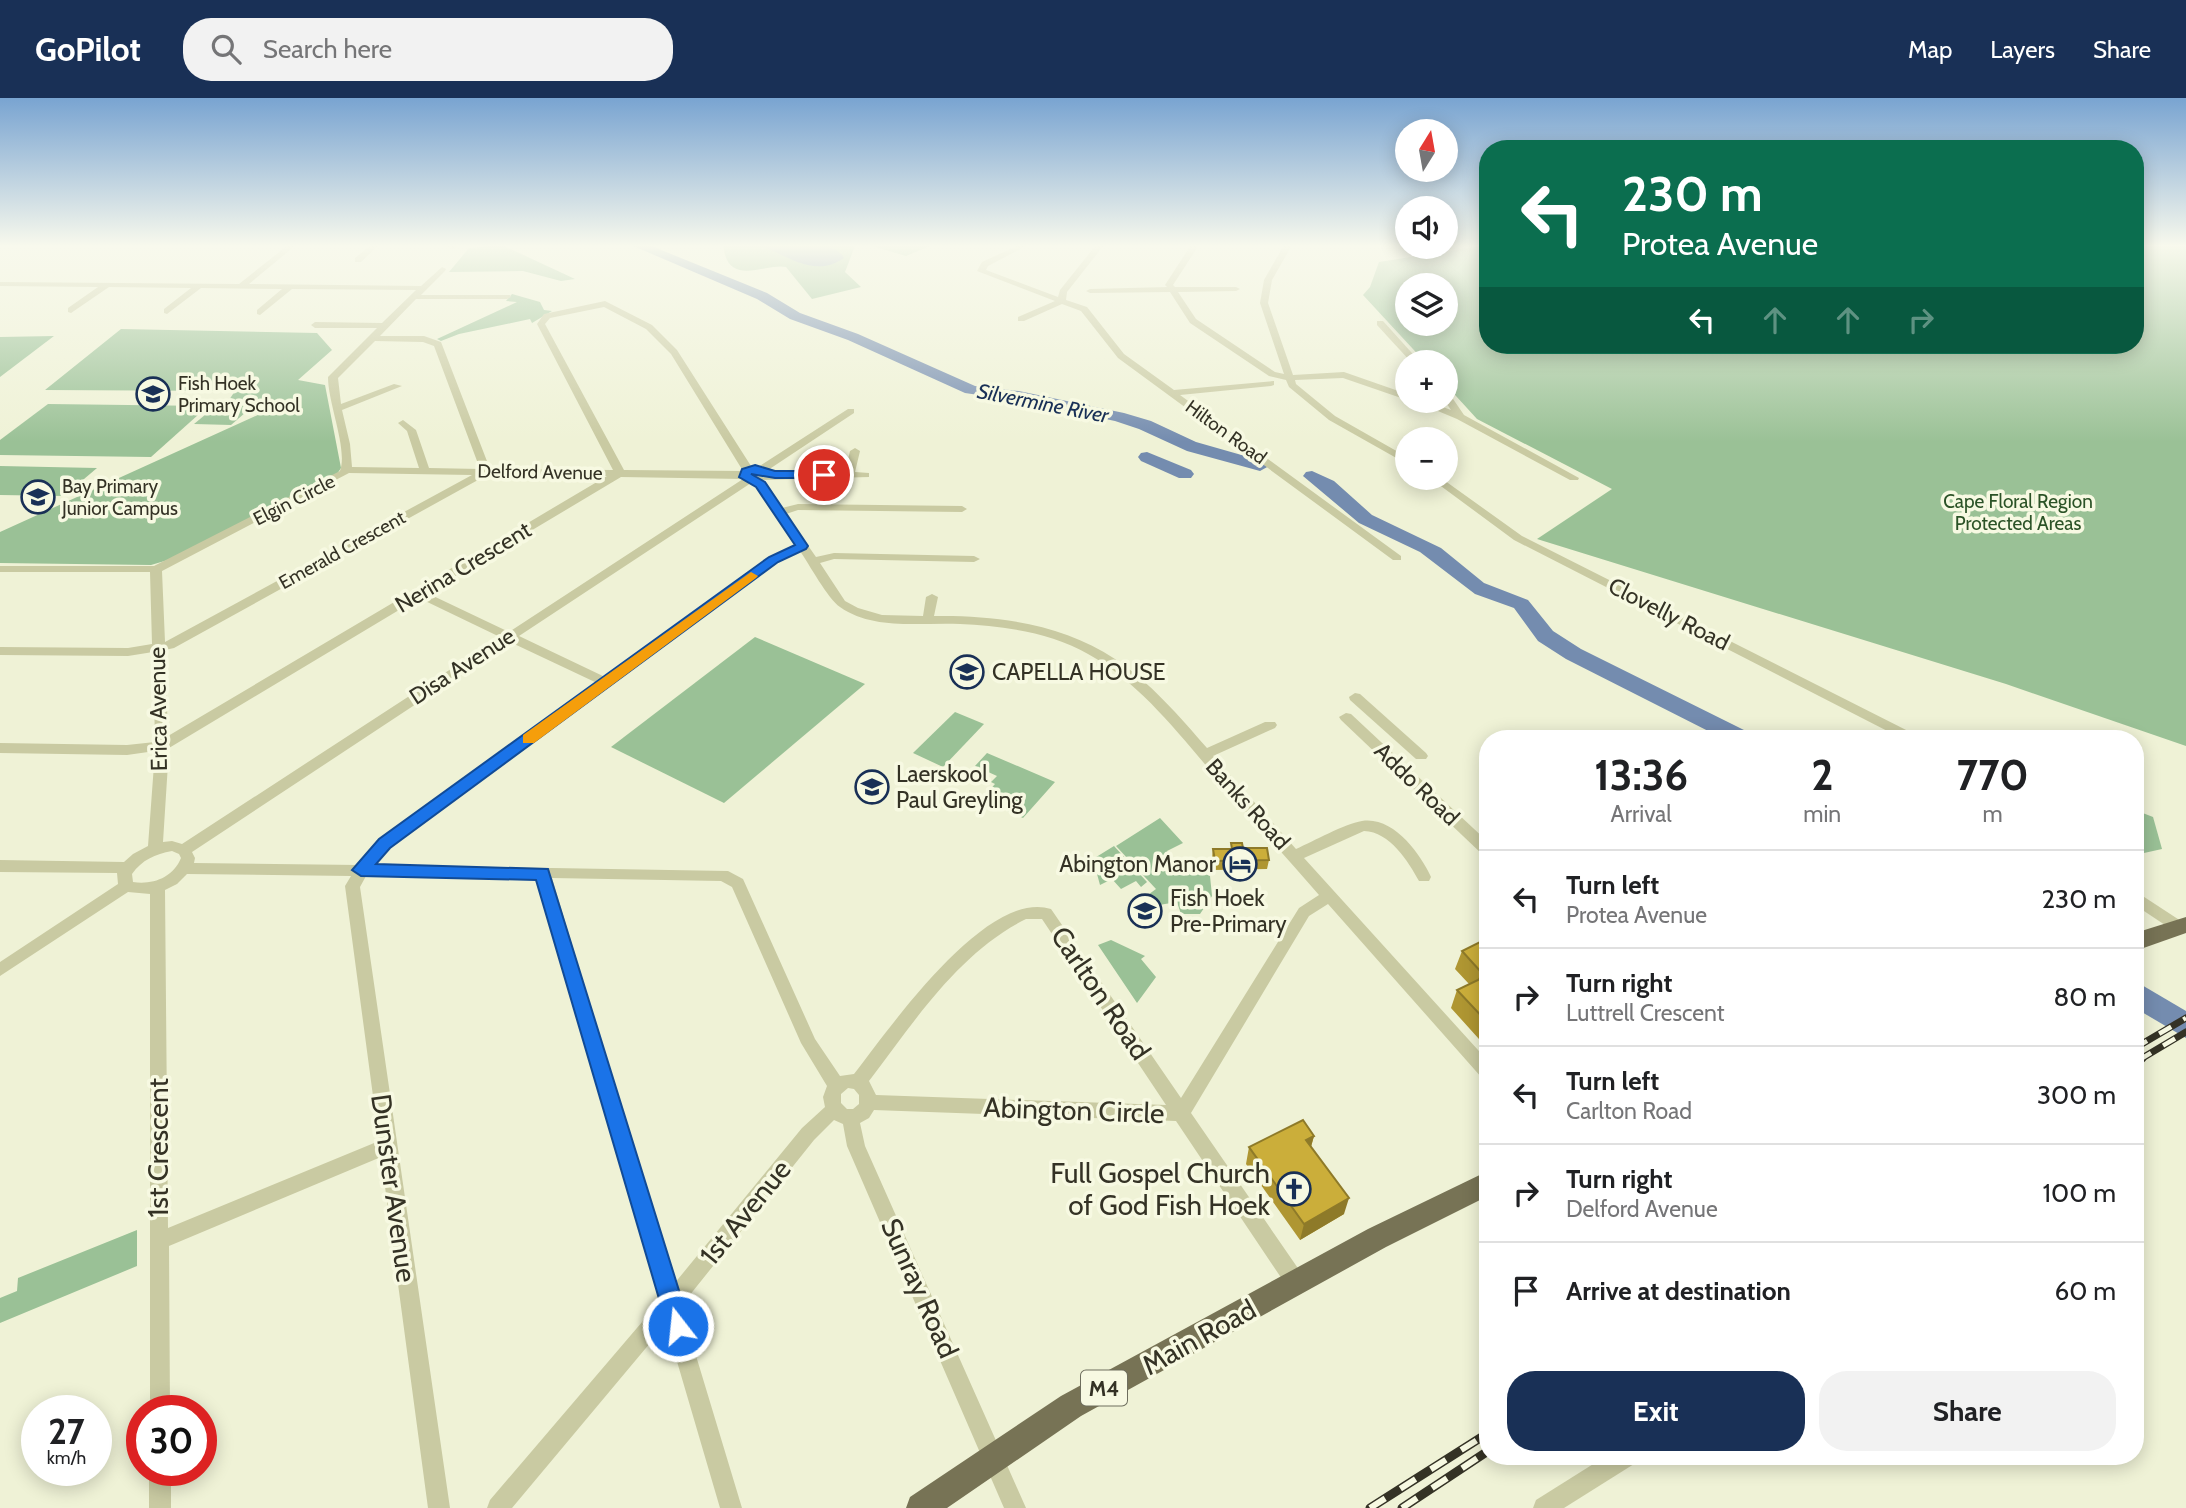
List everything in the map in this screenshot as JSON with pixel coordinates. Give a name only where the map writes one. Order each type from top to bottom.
[{"type":"main road","points":[[2144,939],[2182,926]]},
{"type":"main road","name":"Main Road","points":[[921,1508],[1071,1406],[1377,1238],[1479,1187]]},
{"type":"street","name":"Elgin Circle","points":[[0,569],[156,569],[349,470],[333,377],[400,311]]},
{"type":"street","points":[[569,311],[543,318],[541,324],[620,473]]},
{"type":"street","points":[[619,311],[649,327],[674,352],[753,475],[841,603],[855,614],[878,619],[928,619],[932,597]]},
{"type":"street","points":[[1021,319],[1040,311]]},
{"type":"street","name":"Hilton Road","points":[[1084,311],[1089,313],[1119,354],[1398,558]]},
{"type":"street","points":[[1185,311],[1192,321],[1265,371],[1288,378],[1340,374],[1395,393]]},
{"type":"street","points":[[1266,311],[1288,378],[1298,392],[1328,416],[1395,454]]},
{"type":"street","points":[[1380,323],[1405,350]]},
{"type":"street","points":[[315,325],[385,326]]},
{"type":"street","points":[[372,338],[424,339],[438,344],[486,471]]},
{"type":"street","points":[[1172,393],[1271,383]]},
{"type":"street","points":[[337,410],[397,386]]},
{"type":"street","name":"Disa Avenue","points":[[184,850],[850,411]]},
{"type":"street","points":[[1450,413],[1574,478]]},
{"type":"street","points":[[1458,413],[1460,417]]},
{"type":"street","points":[[403,423],[411,430],[425,470]]},
{"type":"street","points":[[849,475],[855,451]]},
{"type":"street","name":"Delford Avenue","points":[[349,470],[865,475]]},
{"type":"street","name":"Emerald Crescent","points":[[0,650],[118,652],[170,645],[486,471]]},
{"type":"street","name":"Nerina Crescent","points":[[162,746],[620,473]]},
{"type":"street","name":"Clovelly Road","points":[[1452,490],[1518,538],[1895,730]]},
{"type":"street","points":[[780,512],[799,506],[962,509]]},
{"type":"street","points":[[361,870],[385,844],[773,559],[802,546]]},
{"type":"street","points":[[813,561],[834,556],[974,559]]},
{"type":"street","name":"Erica Avenue","points":[[155,849],[162,746],[156,648],[156,569]]},
{"type":"street","points":[[419,594],[606,682]]},
{"type":"street","name":"Banks Road","points":[[928,619],[1029,628],[1091,650],[1116,664],[1204,755],[1479,1063]]},
{"type":"street","points":[[1355,697],[1421,756]]},
{"type":"street","name":"Addo Road","points":[[1346,718],[1479,843]]},
{"type":"street","points":[[1360,731],[1383,723]]},
{"type":"street","points":[[1204,755],[1270,725]]},
{"type":"street","points":[[0,748],[127,750],[162,746]]},
{"type":"street","points":[[1294,856],[1363,826],[1374,825],[1382,829],[1418,864],[1424,877]]},
{"type":"street","points":[[126,886],[123,878],[127,868],[139,857],[155,849],[172,846],[184,850],[188,858],[184,868]]},
{"type":"street","points":[[0,866],[127,868]]},
{"type":"street","points":[[0,970],[126,886],[139,889],[157,886],[184,868],[723,876],[738,883],[809,1043],[837,1086]]},
{"type":"street","name":"Dunster Avenue","points":[[361,870],[350,893],[389,1144],[439,1508]]},
{"type":"street","points":[[542,874],[731,1508]]},
{"type":"street","name":"1st Crescent","points":[[157,886],[160,1395]]},
{"type":"street","name":"Abington Circle","points":[[868,1102],[1182,1113],[1304,912],[1329,896]]},
{"type":"street","points":[[2144,903],[2182,926]]},
{"type":"street","name":"Carlton Road","points":[[858,1082],[950,968],[971,948],[1015,915],[1030,909],[1046,913],[1297,1284]]},
{"type":"street","points":[[846,1082],[858,1082],[866,1087],[868,1102],[863,1112],[841,1113],[830,1096],[837,1086],[846,1082]]},
{"type":"street","name":"1st Avenue","points":[[498,1508],[808,1135],[841,1113]]},
{"type":"street","name":"Sunray Road","points":[[841,1113],[1015,1508]]},
{"type":"street","points":[[159,1241],[389,1144]]},
{"type":"street","points":[[1544,1508],[1612,1465]]},
{"type":"street","points":[[160,1486],[160,1508]]},
{"type":"green space","points":[[498,311],[552,311],[532,323],[530,319],[459,334],[441,341],[437,339]]},
{"type":"green space","name":"Cape Floral Region Protected Areas","points":[[1378,311],[1395,311],[1395,330]]},
{"type":"green space","name":"Cape Floral Region Protected Areas","points":[[1458,311],[1479,311],[1479,354],[2144,354],[2144,311],[2186,311],[2186,746],[2006,684],[1537,539],[1612,489],[1477,419],[1458,398],[1458,350],[1414,350],[1401,336],[1458,336]]},
{"type":"green space","points":[[121,329],[317,333],[332,350],[298,380],[325,385],[341,468],[337,474],[168,560],[151,565],[0,563],[0,532],[284,403],[229,400],[235,391],[45,390]]},
{"type":"green space","points":[[54,336],[0,377],[0,337]]},
{"type":"green space","points":[[48,404],[208,406],[151,457],[0,455],[0,440]]},
{"type":"green space","points":[[217,405],[253,406],[231,425],[194,424]]},
{"type":"green space","points":[[0,466],[97,468],[64,496],[0,495]]},
{"type":"green space","points":[[755,637],[865,684],[724,803],[611,747]]},
{"type":"green space","points":[[955,712],[984,724],[943,767],[913,753]]},
{"type":"green space","points":[[987,753],[1055,782],[1023,818],[981,799],[995,784],[991,782],[997,776],[975,766]]},
{"type":"green space","points":[[2144,814],[2153,817],[2162,849],[2144,853]]},
{"type":"green space","points":[[1160,818],[1183,843],[1167,851],[1171,858],[1210,876],[1212,896],[1200,914],[1181,914],[1177,902],[1159,905],[1141,900],[1156,889],[1116,846]]},
{"type":"green space","points":[[1114,846],[1147,882],[1141,887],[1136,881],[1121,889],[1112,879],[1100,885],[1093,859]]},
{"type":"green space","points":[[1111,940],[1145,956],[1141,959],[1156,977],[1137,1003],[1098,945]]},
{"type":"green space","points":[[137,1230],[137,1266],[0,1323],[0,1298],[17,1291],[18,1278]]},
{"type":"building","points":[[1231,843],[1242,843],[1243,848],[1267,848],[1269,860],[1215,861],[1213,849],[1232,849]]},
{"type":"building","points":[[1479,942],[1479,970],[1462,951]]},
{"type":"building","points":[[1479,979],[1479,1013],[1457,990]]},
{"type":"building","name":"Full Gospel Church of God Fish Hoek","points":[[1303,1120],[1314,1136],[1306,1140],[1349,1198],[1304,1224],[1249,1147]]},
{"type":"waterway","name":"Silvermine River","points":[[786,311],[853,337],[971,390],[1019,396],[1118,417],[1145,425],[1193,447],[1206,448],[1260,466]]},
{"type":"waterway","points":[[1147,457],[1185,474]]},
{"type":"waterway","name":"Silvermine River","points":[[1312,476],[1328,485],[1365,519],[1427,548],[1482,590],[1521,604],[1546,636],[1574,654],[1620,680],[1724,730]]},
{"type":"waterway","name":"Silvermine River","points":[[2144,999],[2186,1026]]},
{"type":"railway","points":[[2144,1043],[2186,1018]]},
{"type":"railway","points":[[2144,1057],[2186,1032]]},
{"type":"railway","points":[[1370,1508],[1479,1439]]},
{"type":"railway","points":[[1402,1508],[1479,1457]]},
{"type":"slow traffic","points":[[528,739],[751,576]]},
{"type":"place","name":"Fish Hoek Primary School","points":[[153,394]]},
{"type":"place","name":"Bay Primary Junior Campus","points":[[38,497]]},
{"type":"place","name":"CAPELLA HOUSE","points":[[967,672]]},
{"type":"place","name":"Laerskool Paul Greyling","points":[[872,787]]},
{"type":"place","name":"Abington Manor","points":[[1240,864]]},
{"type":"place","name":"Fish Hoek Pre-Primary","points":[[1145,911]]},
{"type":"place","name":"Full Gospel Church of God Fish Hoek","points":[[1294,1189]]},
{"type":"route","points":[[678,1326],[542,874],[361,870],[385,844],[773,559],[802,546],[761,484],[745,477],[744,473],[755,469],[775,474],[824,475]]}]
